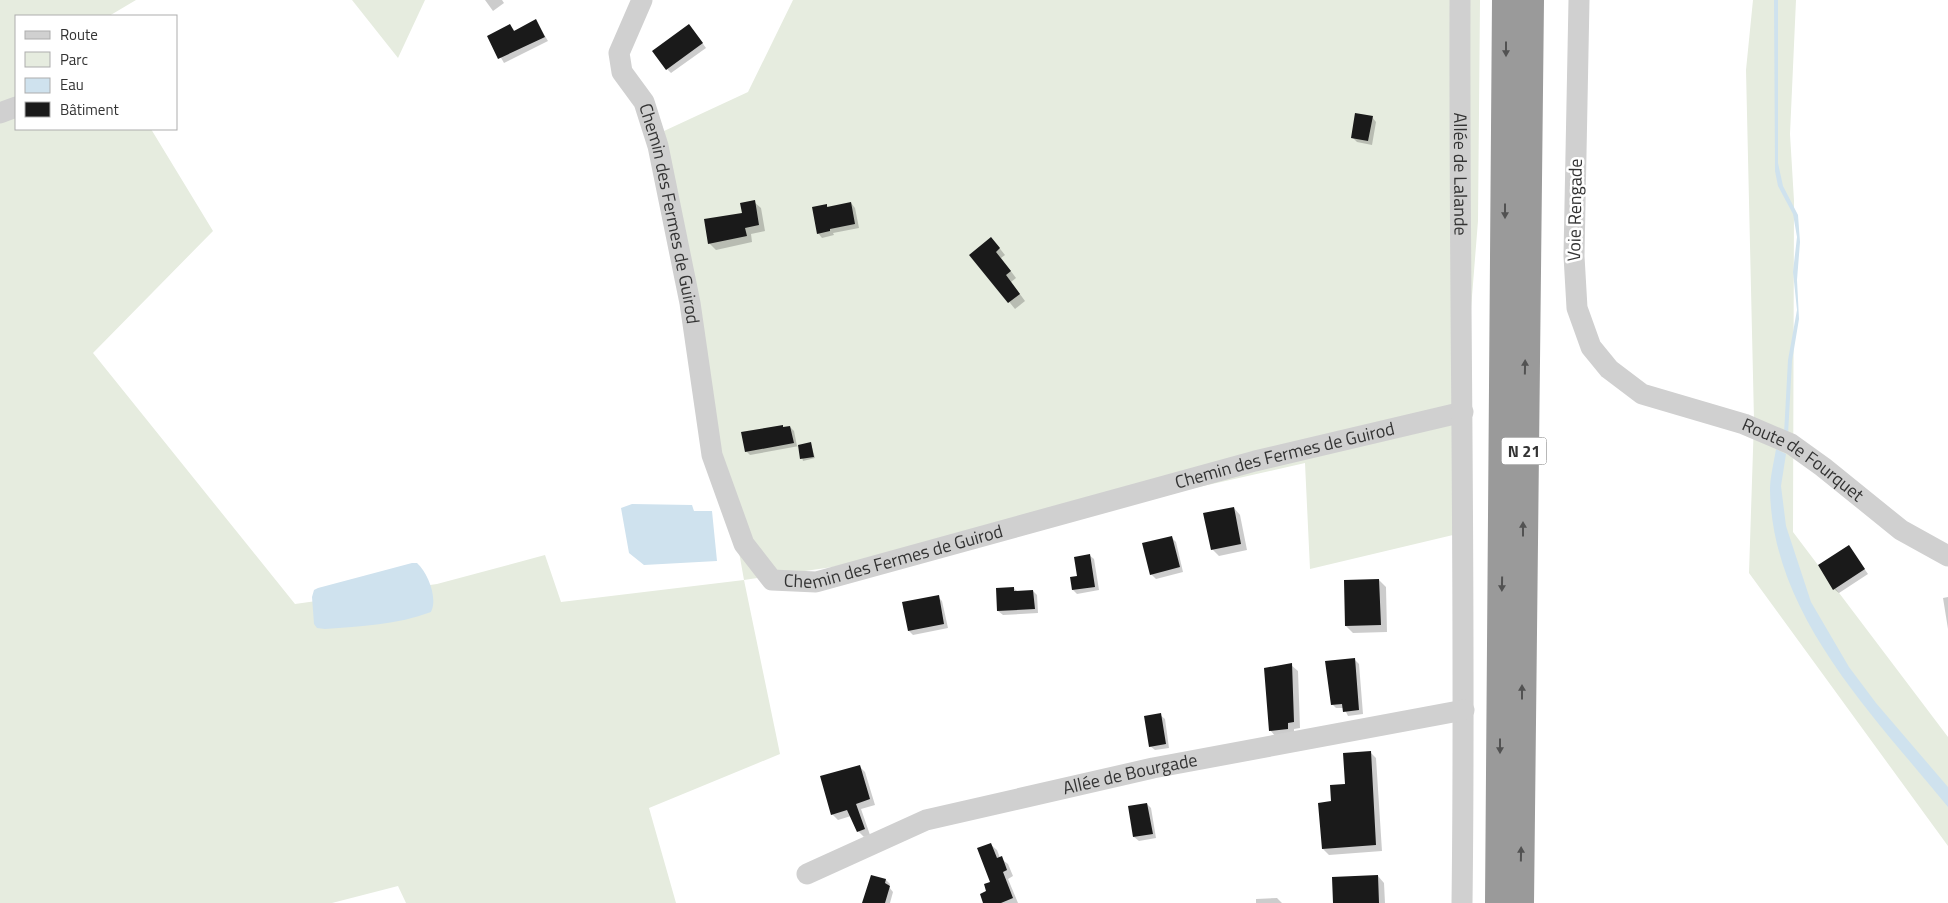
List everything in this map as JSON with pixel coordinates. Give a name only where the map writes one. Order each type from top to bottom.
[{"type":"highway","name":"N 21","points":[[1499,903],[1506,0]]},
{"type":"highway","name":"N 21","points":[[1520,903],[1530,0]]},
{"type":"street","name":"Chemin des Fermes de Guirod","points":[[642,0],[619,53],[622,72],[644,102],[658,146],[690,303],[712,455],[744,544],[772,580],[816,582],[1255,461],[1463,412]]},
{"type":"street","name":"Allée de Lalande","points":[[1460,0],[1463,348],[1461,520],[1464,710],[1462,903]]},
{"type":"street","name":"Voie Rengade","points":[[1578,0],[1574,256],[1577,308],[1591,347],[1614,373],[1642,394]]},
{"type":"street","points":[[0,113],[15,107]]},
{"type":"street","name":"Route de Fourquet","points":[[1642,394],[1744,424],[1791,444],[1823,467],[1900,530],[1948,556]]},
{"type":"street","name":"Allée de Bourgade","points":[[807,874],[926,820],[1153,768],[1464,710]]},
{"type":"green space","points":[[0,0],[136,0],[111,15],[15,15],[15,130],[152,130],[213,231],[93,353],[295,604],[437,584],[545,555],[561,602],[744,580],[780,754],[649,808],[676,903],[406,903],[398,886],[332,903],[0,903]]},
{"type":"green space","points":[[352,0],[425,0],[398,58]]},
{"type":"green space","points":[[793,0],[1480,0],[1478,221],[1453,535],[1310,569],[1305,463],[867,562],[744,580],[664,131],[748,92]]},
{"type":"green space","points":[[1753,0],[1796,0],[1790,134],[1794,201],[1793,532],[1948,737],[1948,846],[1749,573],[1754,420],[1746,70]]},
{"type":"water","points":[[1774,0],[1778,0],[1778,163],[1783,186],[1798,215],[1800,242],[1797,280],[1799,319],[1792,361],[1788,435],[1784,434],[1788,360],[1797,310],[1793,272],[1797,237],[1793,214],[1778,186],[1775,171]]},
{"type":"water","points":[[1776,449],[1786,454],[1781,486],[1786,526],[1811,602],[1849,667],[1876,703],[1948,787],[1948,807],[1860,700],[1832,662],[1808,622],[1788,580],[1775,536],[1770,490]]},
{"type":"water","points":[[632,504],[692,505],[694,511],[712,511],[717,561],[644,565],[629,553],[621,508]]},
{"type":"water","points":[[417,563],[421,567],[431,586],[433,606],[431,612],[405,620],[365,626],[325,629],[317,628],[314,624],[312,597],[314,590]]},
{"type":"building","points":[[536,19],[545,37],[498,59],[487,36],[510,24],[514,31]]},
{"type":"building","points":[[689,24],[703,43],[666,70],[652,51]]},
{"type":"building","points":[[1355,113],[1373,116],[1368,141],[1351,138]]},
{"type":"building","points":[[755,200],[759,225],[745,228],[747,236],[708,244],[704,219],[742,213],[740,203]]},
{"type":"building","points":[[851,202],[855,224],[830,229],[830,231],[817,234],[812,207],[827,204],[827,207]]},
{"type":"building","points":[[991,237],[1000,248],[996,252],[1011,271],[1006,275],[1020,294],[1008,303],[969,255]]},
{"type":"building","points":[[783,425],[783,427],[790,426],[794,443],[745,452],[741,432]]},
{"type":"building","points":[[811,442],[814,457],[800,459],[798,445]]},
{"type":"building","points":[[1234,507],[1241,544],[1211,550],[1203,513]]},
{"type":"building","points":[[1172,536],[1180,567],[1150,575],[1142,543]]},
{"type":"building","points":[[1849,545],[1865,569],[1833,590],[1818,565]]},
{"type":"building","points":[[1090,554],[1095,587],[1072,590],[1070,577],[1077,576],[1074,557]]},
{"type":"building","points":[[1379,579],[1381,625],[1345,626],[1344,580]]},
{"type":"building","points":[[1014,587],[1014,591],[1033,590],[1035,609],[997,611],[996,588]]},
{"type":"building","points":[[939,595],[944,624],[908,631],[902,602]]},
{"type":"building","points":[[1355,658],[1359,710],[1343,712],[1342,704],[1331,705],[1325,661]]},
{"type":"building","points":[[1292,663],[1294,722],[1288,723],[1288,729],[1269,731],[1264,668]]},
{"type":"building","points":[[1161,713],[1166,744],[1149,747],[1144,716]]},
{"type":"building","points":[[1371,751],[1376,845],[1322,849],[1318,803],[1331,801],[1330,785],[1345,784],[1343,753]]},
{"type":"building","points":[[860,765],[870,799],[856,804],[865,829],[857,832],[847,810],[831,815],[820,776]]},
{"type":"building","points":[[1147,803],[1153,834],[1133,837],[1128,806]]},
{"type":"building","points":[[991,843],[997,858],[1002,856],[1007,870],[1003,872],[1013,898],[1001,903],[983,903],[980,894],[986,891],[984,884],[990,882],[977,848]]},
{"type":"building","points":[[871,875],[886,879],[885,883],[890,886],[885,903],[862,903]]},
{"type":"building","points":[[1378,875],[1379,903],[1333,903],[1332,877]]}]
